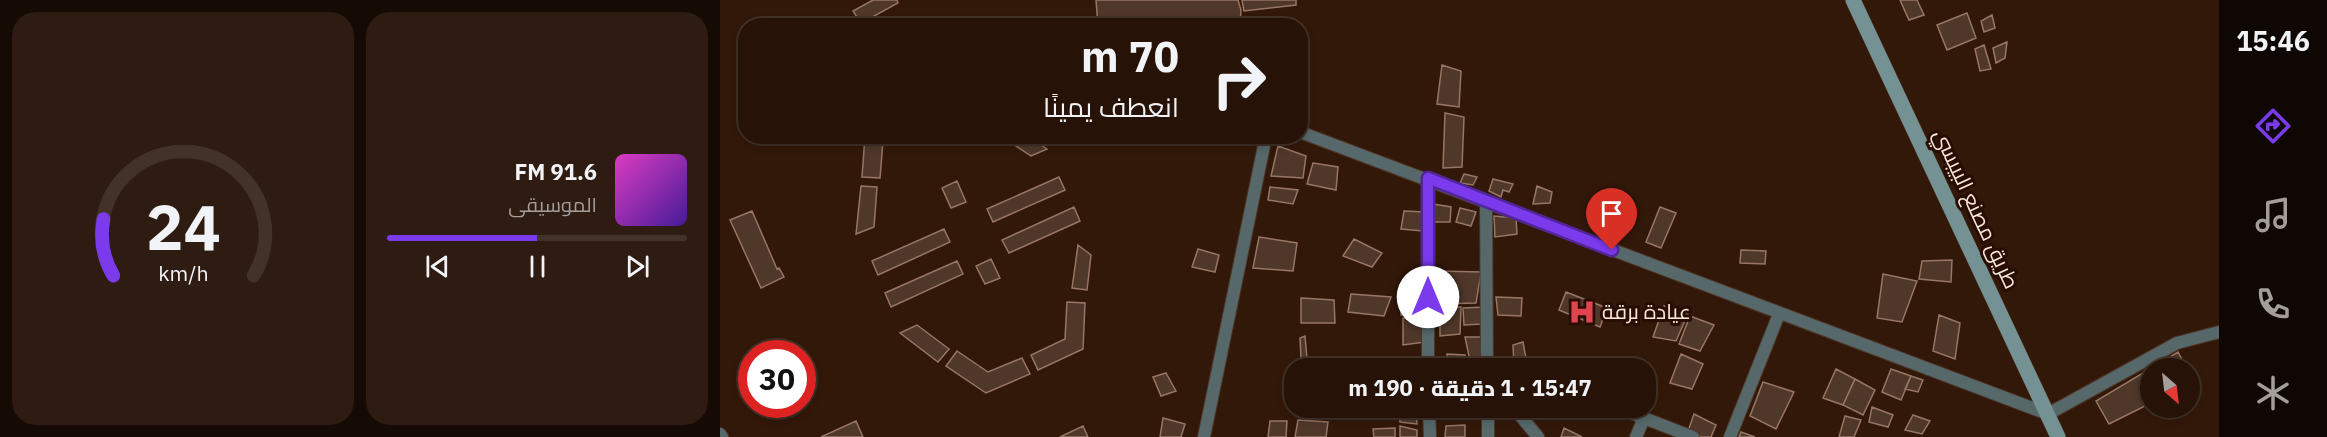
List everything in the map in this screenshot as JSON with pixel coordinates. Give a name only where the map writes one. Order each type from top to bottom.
[{"type":"main road","name":"طريق مصنع البيبسي","points":[[1853,0],[2058,437]]},
{"type":"street","points":[[1308,135],[1428,178],[1779,314],[2048,414],[2177,343],[2219,332]]},
{"type":"street","points":[[1204,437],[1264,144]]},
{"type":"street","points":[[1428,178],[1428,358]]},
{"type":"street","points":[[1486,201],[1488,358]]},
{"type":"street","points":[[1730,437],[1779,314]]},
{"type":"street","points":[[1429,418],[1430,437]]},
{"type":"street","points":[[1488,418],[1488,437]]},
{"type":"street","points":[[1522,418],[1538,437]]},
{"type":"street","points":[[1636,437],[1644,418],[1693,437]]},
{"type":"building","points":[[873,0],[897,0],[898,3],[874,16],[875,18],[858,18],[853,11]]},
{"type":"building","points":[[1096,0],[1238,0],[1241,10],[1240,18],[1097,18]]},
{"type":"building","points":[[1242,0],[1296,0],[1296,5],[1244,11]]},
{"type":"building","points":[[1900,0],[1917,0],[1924,15],[1909,20]]},
{"type":"building","points":[[1967,13],[1976,38],[1947,50],[1937,25]]},
{"type":"building","points":[[1992,15],[1995,28],[1984,32],[1981,21]]},
{"type":"building","points":[[2007,42],[2005,58],[1996,63],[1993,48]]},
{"type":"building","points":[[1984,45],[1991,69],[1980,71],[1975,49]]},
{"type":"building","points":[[1442,65],[1461,71],[1459,107],[1437,104]]},
{"type":"building","points":[[1445,113],[1464,117],[1462,167],[1443,168]]},
{"type":"building","points":[[864,144],[883,144],[880,178],[862,177]]},
{"type":"building","points":[[1013,144],[1040,144],[1047,149],[1031,156]]},
{"type":"building","points":[[1278,146],[1306,156],[1303,178],[1271,176]]},
{"type":"building","points":[[1313,163],[1338,167],[1336,190],[1307,184]]},
{"type":"building","points":[[1464,174],[1477,177],[1473,185],[1460,183]]},
{"type":"building","points":[[1059,177],[1065,190],[993,222],[987,209]]},
{"type":"building","points":[[1493,179],[1513,184],[1509,192],[1503,190],[1501,197],[1489,191]]},
{"type":"building","points":[[957,181],[966,202],[951,208],[942,188]]},
{"type":"building","points":[[861,186],[877,187],[874,227],[856,234]]},
{"type":"building","points":[[1537,186],[1552,192],[1550,203],[1533,204]]},
{"type":"building","points":[[1270,187],[1298,190],[1293,204],[1268,200]]},
{"type":"building","points":[[1433,204],[1451,207],[1450,222],[1433,222]]},
{"type":"building","points":[[1074,207],[1080,221],[1009,253],[1002,240]]},
{"type":"building","points":[[1660,207],[1676,213],[1661,248],[1646,242]]},
{"type":"building","points":[[1460,208],[1476,212],[1471,226],[1456,222]]},
{"type":"building","points":[[752,211],[777,269],[779,268],[784,277],[761,288],[730,220]]},
{"type":"building","points":[[1404,211],[1425,212],[1423,231],[1401,229]]},
{"type":"building","points":[[1494,216],[1516,218],[1517,234],[1495,237]]},
{"type":"building","points":[[944,229],[950,242],[878,275],[872,261]]},
{"type":"building","points":[[1259,237],[1297,243],[1293,271],[1253,268]]},
{"type":"building","points":[[1354,239],[1382,253],[1372,267],[1343,256]]},
{"type":"building","points":[[1078,245],[1091,255],[1087,290],[1072,288]]},
{"type":"building","points":[[1198,249],[1219,255],[1215,272],[1192,267]]},
{"type":"building","points":[[1741,250],[1766,251],[1765,264],[1740,263]]},
{"type":"building","points":[[991,259],[1000,278],[985,284],[976,266]]},
{"type":"building","points":[[1952,260],[1951,282],[1919,279],[1922,261]]},
{"type":"building","points":[[957,261],[963,274],[891,307],[885,293]]},
{"type":"building","points":[[1437,271],[1481,272],[1476,303],[1439,304]]},
{"type":"building","points":[[1883,274],[1917,281],[1902,322],[1877,318]]},
{"type":"building","points":[[1401,289],[1424,289],[1425,315],[1401,315]]},
{"type":"building","points":[[1566,292],[1607,308],[1600,327],[1559,310]]},
{"type":"building","points":[[1351,294],[1391,297],[1384,316],[1348,312]]},
{"type":"building","points":[[1496,297],[1522,298],[1521,316],[1498,315]]},
{"type":"building","points":[[1301,298],[1334,300],[1335,323],[1301,323]]},
{"type":"building","points":[[1067,302],[1085,303],[1083,349],[1038,370],[1031,355],[1065,339]]},
{"type":"building","points":[[1664,306],[1688,314],[1676,341],[1653,337]]},
{"type":"building","points":[[1461,307],[1460,334],[1440,336],[1440,308]]},
{"type":"building","points":[[1484,307],[1482,324],[1464,325],[1463,308]]},
{"type":"building","points":[[1939,315],[1960,323],[1955,359],[1933,351]]},
{"type":"building","points":[[1690,316],[1714,325],[1700,351],[1679,344]]},
{"type":"building","points":[[1403,318],[1424,319],[1425,342],[1403,345]]},
{"type":"building","points":[[917,325],[949,349],[938,362],[900,333]]},
{"type":"building","points":[[1305,336],[1307,358],[1301,358],[1300,338]]},
{"type":"building","points":[[1465,337],[1484,337],[1485,358],[1469,358]]},
{"type":"building","points":[[1523,342],[1526,358],[1514,358],[1513,345]]},
{"type":"building","points":[[957,351],[988,372],[1022,358],[1030,374],[986,393],[946,366]]},
{"type":"building","points":[[2178,352],[2181,358],[2168,358]]},
{"type":"building","points":[[1447,354],[1465,355],[1465,358],[1447,358]]},
{"type":"building","points":[[1681,354],[1703,364],[1692,389],[1670,383]]},
{"type":"building","points":[[1836,369],[1855,379],[1843,405],[1823,398]]},
{"type":"building","points":[[1891,369],[1911,376],[1901,400],[1882,392]]},
{"type":"building","points":[[1166,373],[1176,391],[1161,396],[1153,377]]},
{"type":"building","points":[[2140,375],[2140,408],[2109,424],[2096,401]]},
{"type":"building","points":[[1911,376],[1923,380],[1918,392],[1905,389]]},
{"type":"building","points":[[1855,379],[1875,390],[1863,415],[1843,405]]},
{"type":"building","points":[[1763,382],[1794,392],[1776,429],[1750,416]]},
{"type":"building","points":[[1872,407],[1893,415],[1888,427],[1869,422]]},
{"type":"building","points":[[1694,414],[1716,425],[1711,437],[1701,437],[1688,431]]},
{"type":"building","points":[[1913,415],[1930,421],[1922,434],[1905,430]]},
{"type":"building","points":[[1845,416],[1861,420],[1854,437],[1839,437]]},
{"type":"building","points":[[1163,418],[1185,424],[1181,437],[1160,437]]},
{"type":"building","points":[[1400,418],[1416,418],[1417,424],[1400,422]]},
{"type":"building","points":[[1298,420],[1328,422],[1326,437],[1295,437]]},
{"type":"building","points":[[856,421],[863,437],[821,437]]},
{"type":"building","points":[[1270,421],[1287,421],[1286,437],[1268,437]]},
{"type":"building","points":[[1465,425],[1465,437],[1445,437],[1446,426]]},
{"type":"building","points":[[1083,426],[1088,437],[1060,437]]},
{"type":"building","points":[[1400,426],[1417,430],[1417,437],[1400,437]]},
{"type":"building","points":[[1395,428],[1395,437],[1374,437],[1373,429]]},
{"type":"building","points":[[1564,428],[1582,437],[1561,437]]},
{"type":"building","points":[[1741,432],[1755,437],[1739,437]]},
{"type":"place","name":"عيادة برقة","points":[[1582,312]]},
{"type":"route","points":[[1428,297],[1428,178],[1612,250]]}]
